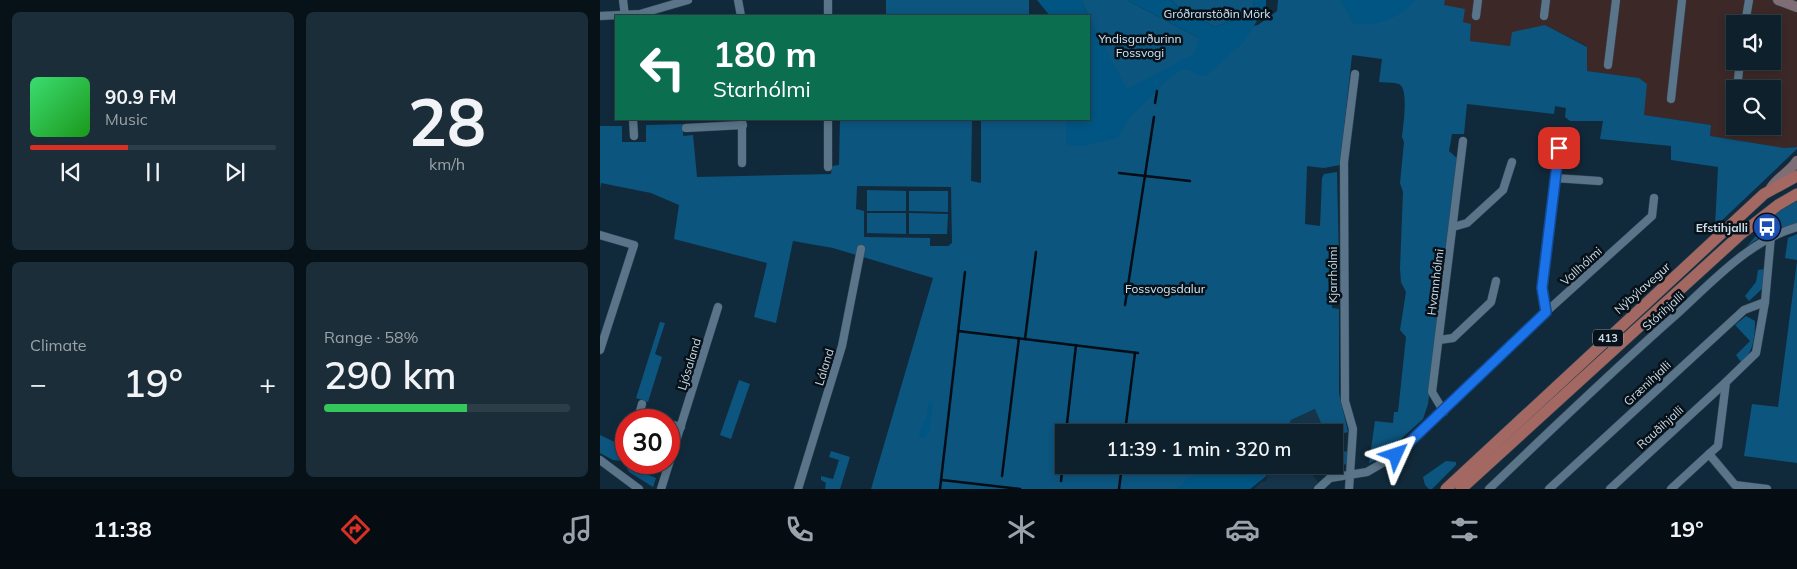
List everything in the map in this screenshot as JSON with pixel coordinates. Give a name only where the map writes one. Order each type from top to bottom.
[{"type":"main road","name":"Nýbýlavegur","points":[[1446,489],[1771,188],[1797,176]]},
{"type":"main road","name":"413","points":[[1462,489],[1741,234],[1778,205],[1797,194]]},
{"type":"street","points":[[624,0],[629,15]]},
{"type":"street","points":[[633,15],[688,0]]},
{"type":"street","points":[[738,0],[741,15]]},
{"type":"street","points":[[828,0],[828,15]]},
{"type":"street","points":[[1476,16],[1478,0]]},
{"type":"street","points":[[1544,16],[1546,0]]},
{"type":"street","points":[[1608,65],[1616,0]]},
{"type":"street","points":[[1671,99],[1682,0]]},
{"type":"street","points":[[1746,15],[1749,0]]},
{"type":"street","points":[[600,16],[615,16]]},
{"type":"street","name":"Kjarrhólmi","points":[[1349,489],[1353,429],[1346,401],[1343,232],[1344,162],[1354,74]]},
{"type":"street","points":[[634,120],[634,136]]},
{"type":"street","points":[[828,120],[828,167]]},
{"type":"street","points":[[686,128],[742,122],[742,163]]},
{"type":"street","name":"Hvannhólmi","points":[[1444,412],[1432,392],[1463,141]]},
{"type":"street","points":[[1546,312],[1542,288],[1559,148]]},
{"type":"street","points":[[1771,188],[1776,180],[1791,169],[1797,161]]},
{"type":"street","points":[[1453,227],[1467,223],[1503,190],[1512,162]]},
{"type":"street","points":[[1556,178],[1599,181]]},
{"type":"street","name":"Vallhólmi","points":[[1318,489],[1330,478],[1367,472],[1396,455],[1444,412],[1546,312],[1652,216],[1654,198]]},
{"type":"street","name":"Stórihjalli","points":[[1489,489],[1640,346],[1745,253],[1771,236],[1797,227]]},
{"type":"street","points":[[600,235],[634,244],[600,350]]},
{"type":"street","points":[[1671,489],[1718,446],[1726,382],[1756,353],[1765,302],[1771,236]]},
{"type":"street","name":"Láland","points":[[798,489],[842,346],[861,249]]},
{"type":"street","points":[[1439,340],[1453,338],[1492,302],[1496,281]]},
{"type":"street","name":"Grænihjalli","points":[[1549,489],[1744,310],[1765,302]]},
{"type":"street","name":"Ljósaland","points":[[680,427],[718,307]]},
{"type":"street","name":"Rauðihjalli","points":[[1610,489],[1726,382]]},
{"type":"street","points":[[641,409],[642,404]]},
{"type":"street","points":[[1709,454],[1735,485],[1767,489]]},
{"type":"street","points":[[600,460],[639,489]]},
{"type":"street","name":"Ljósaland","points":[[662,489],[666,474]]},
{"type":"shaded area","points":[[1037,0],[1085,0],[1082,2],[1088,15],[1049,15]]},
{"type":"shaded area","points":[[1127,0],[1171,0],[1177,6],[1215,27],[1244,16],[1253,8],[1254,0],[1266,0],[1266,6],[1244,42],[1207,75],[1200,76],[1189,70],[1180,70],[1164,83],[1128,120],[1118,138],[1082,146],[1066,145],[1066,120],[1090,120],[1090,19],[1127,89],[1194,54],[1199,38]]},
{"type":"shaded area","points":[[1340,0],[1415,0],[1409,7],[1388,20],[1371,24],[1354,24]]},
{"type":"shaded area","points":[[1445,0],[1797,0],[1797,147],[1784,148],[1710,136],[1711,125],[1644,115],[1639,78],[1587,71],[1587,46],[1545,25],[1510,46],[1469,41],[1471,24],[1463,22],[1444,5]]},
{"type":"shaded area","points":[[929,402],[933,404],[929,433],[923,439],[919,437],[919,431],[926,418]]},
{"type":"shaded area","points":[[1316,409],[1322,424],[1289,424],[1291,420]]},
{"type":"shaded area","points":[[1193,474],[1263,474],[1266,476],[1250,489],[1177,489]]},
{"type":"shaded area","points":[[1268,474],[1312,474],[1318,482],[1312,489],[1254,489],[1261,482],[1266,481]]},
{"type":"green space","points":[[886,0],[1029,0],[1029,15],[886,15]]},
{"type":"green space","name":"Fossvogsdalur","points":[[1081,0],[1127,0],[1199,38],[1258,25],[1277,11],[1278,0],[1445,0],[1444,5],[1465,9],[1463,22],[1471,24],[1470,41],[1510,46],[1512,32],[1545,25],[1587,47],[1587,71],[1639,78],[1647,84],[1644,115],[1711,125],[1710,136],[1784,148],[1797,147],[1797,149],[1715,227],[1718,167],[1671,160],[1671,146],[1600,139],[1603,121],[1570,121],[1565,117],[1566,108],[1555,106],[1554,114],[1467,104],[1464,134],[1452,134],[1449,151],[1458,159],[1428,404],[1423,419],[1379,459],[1369,463],[1375,421],[1393,423],[1394,412],[1398,412],[1406,337],[1400,330],[1406,292],[1401,282],[1400,268],[1403,192],[1400,183],[1404,142],[1402,137],[1405,100],[1402,87],[1399,84],[1379,82],[1382,59],[1352,55],[1340,165],[1324,168],[1307,166],[1305,224],[1320,226],[1322,178],[1324,174],[1337,172],[1339,262],[1331,265],[1332,308],[1339,309],[1339,393],[1348,432],[1343,433],[1343,424],[1322,424],[1315,409],[1291,420],[1289,424],[1055,424],[1055,474],[1267,474],[1250,489],[871,489],[933,278],[833,248],[793,241],[776,323],[754,317],[767,263],[674,239],[679,205],[651,193],[601,183],[600,190],[600,126],[622,126],[622,142],[646,142],[646,125],[684,124],[683,136],[693,135],[697,177],[831,174],[832,166],[839,165],[840,120],[972,120],[971,181],[981,183],[981,120],[1090,120],[1098,38],[1090,20],[1090,15],[1088,15]],"holes":[[[857,186],[951,187],[952,243],[948,246],[930,246],[930,238],[864,237],[864,211],[856,209]]]},
{"type":"green space","name":"Gróðrarstöðin Mörk","points":[[1171,0],[1254,0],[1253,8],[1244,16],[1215,27],[1177,6]]},
{"type":"green space","points":[[867,190],[906,191],[906,211],[867,211]]},
{"type":"green space","points":[[909,191],[948,191],[948,212],[909,211]]},
{"type":"green space","points":[[1797,201],[1797,223],[1767,233],[1747,246],[1761,230],[1763,232],[1773,225],[1770,220],[1777,212]]},
{"type":"green space","points":[[867,213],[906,213],[906,234],[867,233]]},
{"type":"green space","points":[[909,213],[948,214],[947,234],[909,234]]},
{"type":"green space","points":[[1797,234],[1797,260],[1785,258],[1788,238]]},
{"type":"green space","points":[[1797,261],[1797,463],[1744,456],[1752,404],[1778,407]]},
{"type":"green space","points":[[1764,269],[1762,289],[1749,301],[1745,296],[1756,282],[1758,270]]},
{"type":"green space","points":[[1746,316],[1755,321],[1755,332],[1749,354],[1741,362],[1736,355],[1750,341],[1735,325]]},
{"type":"green space","points":[[660,322],[665,323],[655,354],[662,357],[648,402],[636,398]]},
{"type":"green space","points":[[739,380],[750,384],[731,439],[720,435]]},
{"type":"green space","points":[[600,435],[615,442],[615,460],[600,453]]},
{"type":"green space","points":[[831,451],[850,457],[840,489],[825,489],[826,483],[821,480],[821,476],[833,479],[839,460],[829,457]]},
{"type":"green space","points":[[1343,451],[1350,452],[1347,464],[1343,465]]},
{"type":"green space","points":[[1446,461],[1456,462],[1456,465],[1432,489],[1429,489],[1425,485],[1423,477]]},
{"type":"green space","points":[[632,474],[646,474],[656,478],[653,487]]},
{"type":"waterway","points":[[1155,103],[1157,91]]},
{"type":"waterway","points":[[1125,305],[1154,117]]},
{"type":"waterway","points":[[1119,173],[1190,181]]},
{"type":"waterway","points":[[1025,339],[1036,252]]},
{"type":"waterway","points":[[940,489],[965,272]]},
{"type":"waterway","points":[[958,331],[1138,353]]},
{"type":"waterway","points":[[1002,476],[1019,338]]},
{"type":"waterway","points":[[1067,424],[1076,345]]},
{"type":"waterway","points":[[1126,424],[1135,353]]},
{"type":"waterway","points":[[1061,481],[1062,474]]},
{"type":"waterway","points":[[1119,489],[1121,474]]},
{"type":"waterway","points":[[942,480],[1020,489]]},
{"type":"place","name":"Efstihjalli","points":[[1767,227]]},
{"type":"route","points":[[1396,455],[1444,412],[1546,312],[1542,288],[1559,148]]},
{"type":"park label","name":"Yndisgarðurinn Fossvogi","points":[[1140,45]]}]
